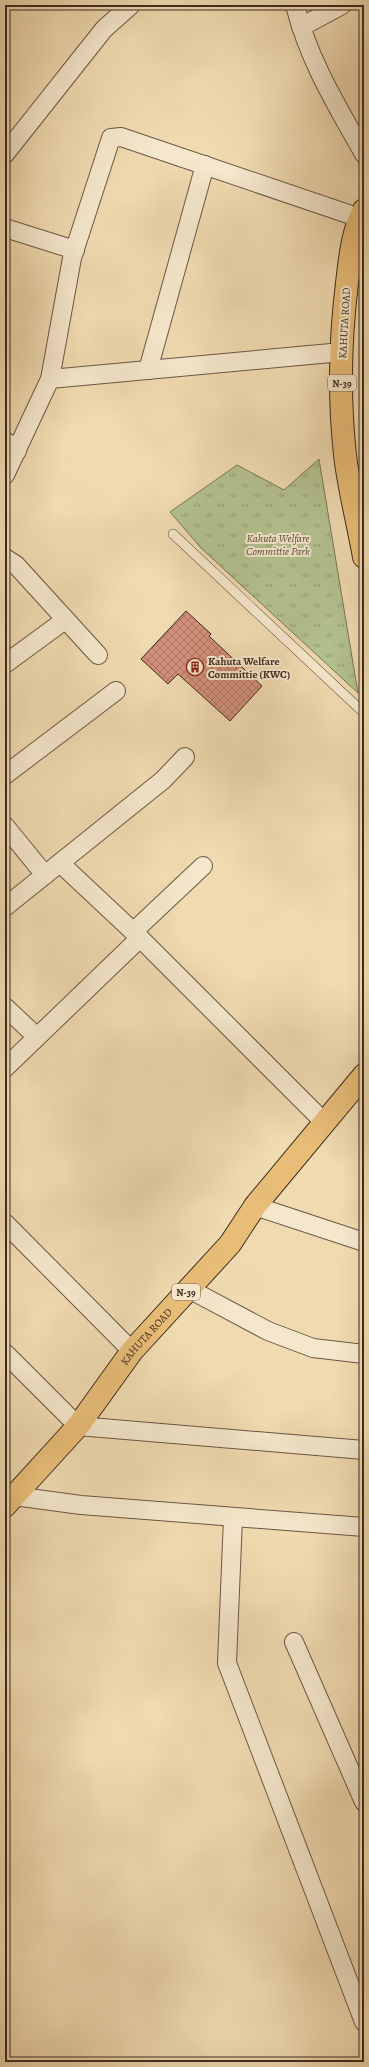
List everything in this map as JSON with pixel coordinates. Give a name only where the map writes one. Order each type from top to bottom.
[{"type":"highway","name":"KAHUTA ROAD","points":[[362,214],[350,254],[344,305],[342,379],[345,456],[364,557]]},
{"type":"highway","name":"KAHUTA ROAD","points":[[10,1501],[78,1426],[132,1351],[230,1244],[255,1206],[364,1075]]},
{"type":"street","points":[[5,154],[104,29],[132,5]]},
{"type":"street","points":[[295,5],[301,28],[324,85],[364,154]]},
{"type":"street","points":[[301,28],[342,5]]},
{"type":"street","points":[[5,475],[11,446],[50,379],[75,250],[111,138],[121,137],[362,214]]},
{"type":"street","points":[[148,370],[205,165]]},
{"type":"street","points":[[5,228],[75,250]]},
{"type":"street","points":[[50,379],[342,352]]},
{"type":"street","points":[[5,558],[16,565],[98,655]]},
{"type":"street","points":[[5,664],[65,620]]},
{"type":"street","points":[[5,775],[116,691]]},
{"type":"street","points":[[5,907],[163,780],[185,757]]},
{"type":"street","points":[[5,826],[46,875]]},
{"type":"street","points":[[60,863],[137,934],[324,1122]]},
{"type":"street","points":[[5,1068],[203,866]]},
{"type":"street","points":[[5,1006],[37,1037]]},
{"type":"street","points":[[255,1206],[364,1242]]},
{"type":"street","points":[[5,1223],[132,1351]]},
{"type":"street","points":[[189,1289],[268,1331],[313,1348],[364,1354]]},
{"type":"street","points":[[5,1353],[78,1426],[364,1450]]},
{"type":"street","points":[[10,1501],[81,1505],[364,1527]]},
{"type":"street","points":[[233,1518],[227,1663],[364,2022]]},
{"type":"street","points":[[294,1642],[364,1802]]},
{"type":"lane","points":[[173,534],[364,713]]},
{"type":"green space","name":"Kahuta Welfare Committie Park","points":[[319,459],[358,693],[201,548],[170,512],[237,465],[284,490]]},
{"type":"building","name":"Kahuta Welfare Committie (KWC)","points":[[186,611],[211,634],[209,636],[262,686],[230,721],[178,674],[168,684],[141,659]]},
{"type":"place","name":"Kahuta Welfare Committie (KWC)","points":[[195,667]]}]
